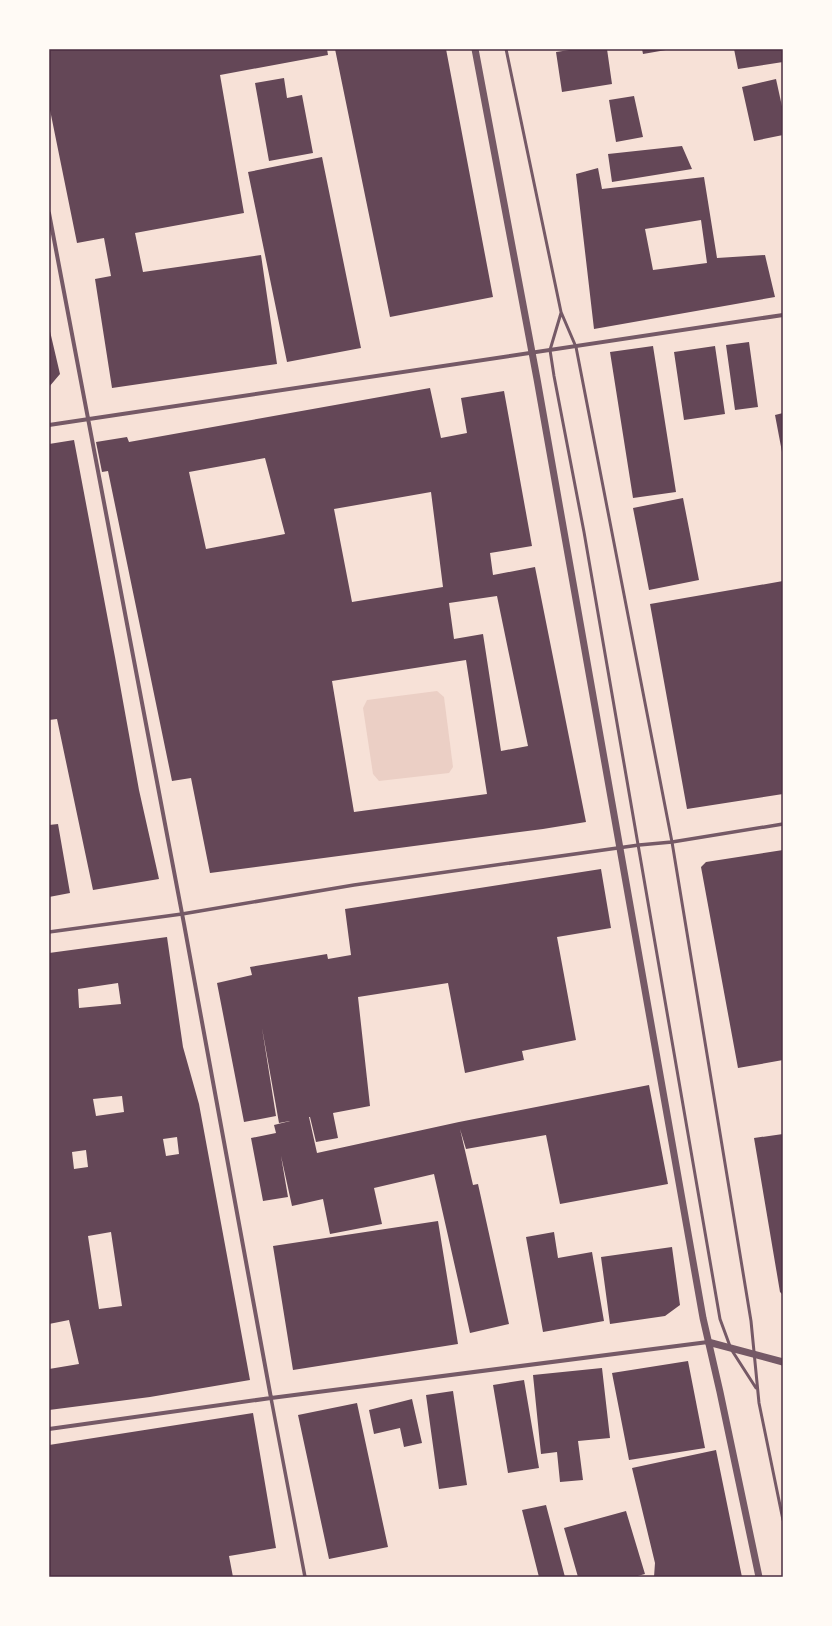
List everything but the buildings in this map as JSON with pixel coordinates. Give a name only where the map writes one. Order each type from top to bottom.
[{"type":"street","points":[[475,49],[532,353],[708,1342],[759,1577]]},
{"type":"street","points":[[49,216],[51,235],[89,419],[305,1577]]},
{"type":"street","points":[[49,425],[783,315]]},
{"type":"street","points":[[49,932],[182,914],[361,884],[639,845],[672,842],[783,824]]},
{"type":"street","points":[[49,1429],[271,1398],[708,1342],[755,1356],[783,1362]]},
{"type":"lane","points":[[506,49],[561,312],[576,347],[672,842],[726,1164],[755,1356],[757,1389],[783,1520]]},
{"type":"lane","points":[[561,312],[550,350],[639,845],[720,1319],[731,1349],[757,1389]]},
{"type":"shaded area","points":[[437,691],[444,697],[453,767],[449,773],[379,781],[373,774],[363,708],[367,700]]}]
